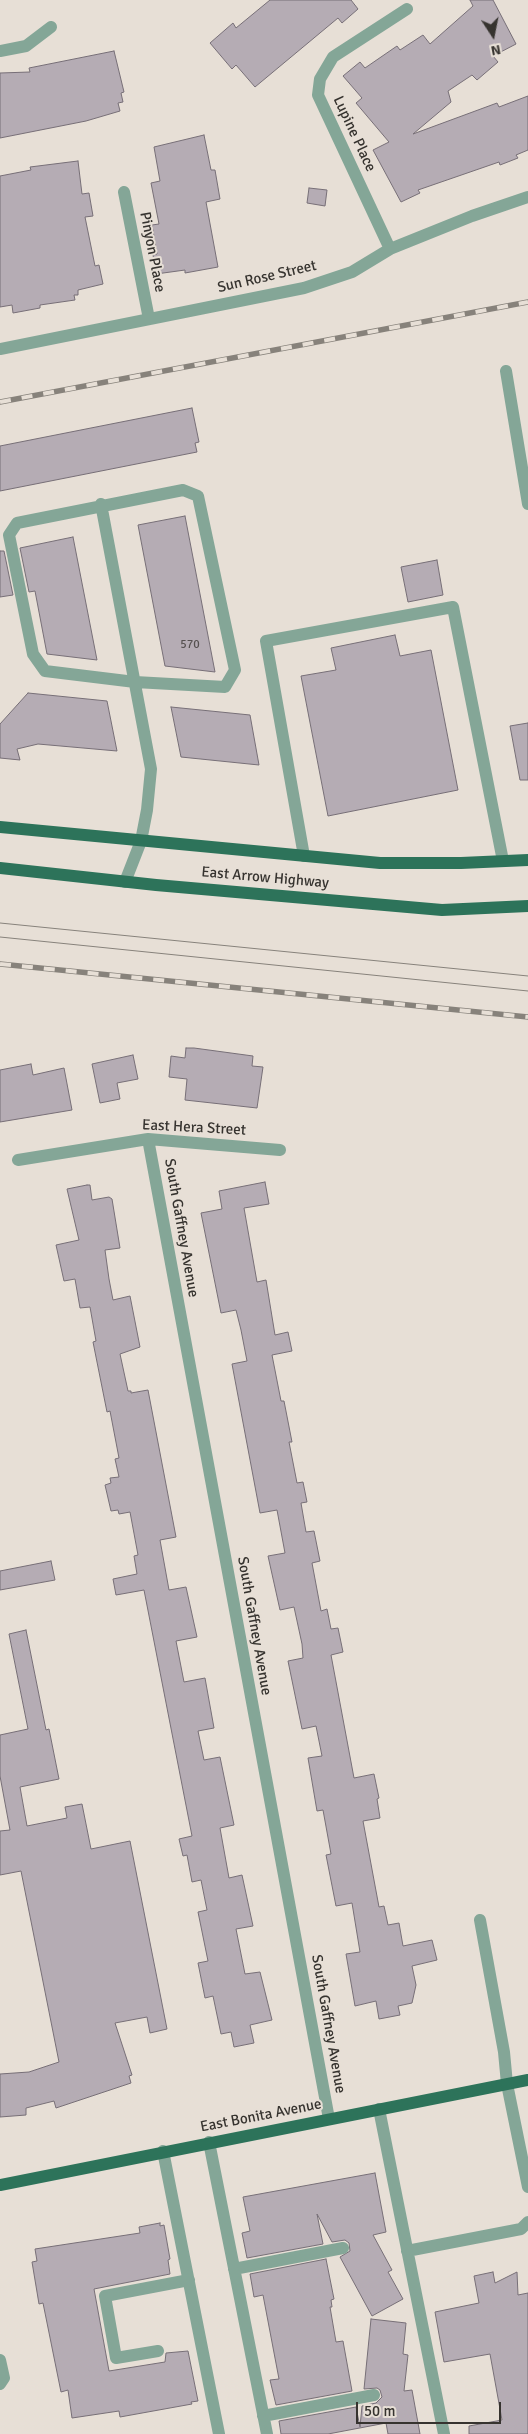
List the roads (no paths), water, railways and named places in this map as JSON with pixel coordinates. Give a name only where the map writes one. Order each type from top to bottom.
[{"type":"main road","name":"East Arrow Highway","points":[[0,827],[380,863],[461,863],[528,860]]},
{"type":"main road","name":"East Arrow Highway","points":[[0,868],[125,882],[442,910],[528,906]]},
{"type":"main road","name":"East Bonita Avenue","points":[[0,2185],[208,2142],[528,2080]]},
{"type":"street","name":"Lupine Place","points":[[390,249],[318,95],[320,79],[333,57],[407,9]]},
{"type":"street","points":[[0,51],[26,46],[51,27]]},
{"type":"street","name":"Pinyon Place","points":[[124,192],[149,319]]},
{"type":"street","name":"Sun Rose Street","points":[[0,348],[304,288],[352,272],[390,249],[472,216],[528,197]]},
{"type":"street","points":[[506,371],[528,504]]},
{"type":"street","points":[[182,490],[198,496],[235,670],[225,686],[135,682],[45,671],[33,654],[9,535],[17,523],[101,504],[182,490]]},
{"type":"street","points":[[101,504],[151,769],[147,810],[141,841],[125,882]]},
{"type":"street","points":[[304,856],[266,641],[454,607],[503,861]]},
{"type":"street","name":"East Hera Street","points":[[18,1160],[148,1139],[280,1150]]},
{"type":"street","name":"South Gaffney Avenue","points":[[148,1139],[329,2119]]},
{"type":"street","points":[[480,1920],[504,2052],[507,2084],[528,2187]]},
{"type":"street","points":[[379,2109],[444,2434]]},
{"type":"street","points":[[208,2142],[267,2434]]},
{"type":"street","points":[[163,2151],[219,2434]]},
{"type":"street","points":[[407,2251],[521,2229],[528,2222]]},
{"type":"street","points":[[234,2269],[343,2248]]},
{"type":"street","points":[[158,2351],[116,2358],[105,2296],[189,2280]]},
{"type":"street","points":[[0,2360],[4,2378],[0,2384]]},
{"type":"street","points":[[263,2416],[374,2395]]},
{"type":"tram line","points":[[0,923],[528,976]]},
{"type":"tram line","points":[[0,937],[528,991]]},
{"type":"railway","points":[[0,402],[528,302]]},
{"type":"railway","points":[[0,964],[528,1017]]}]
